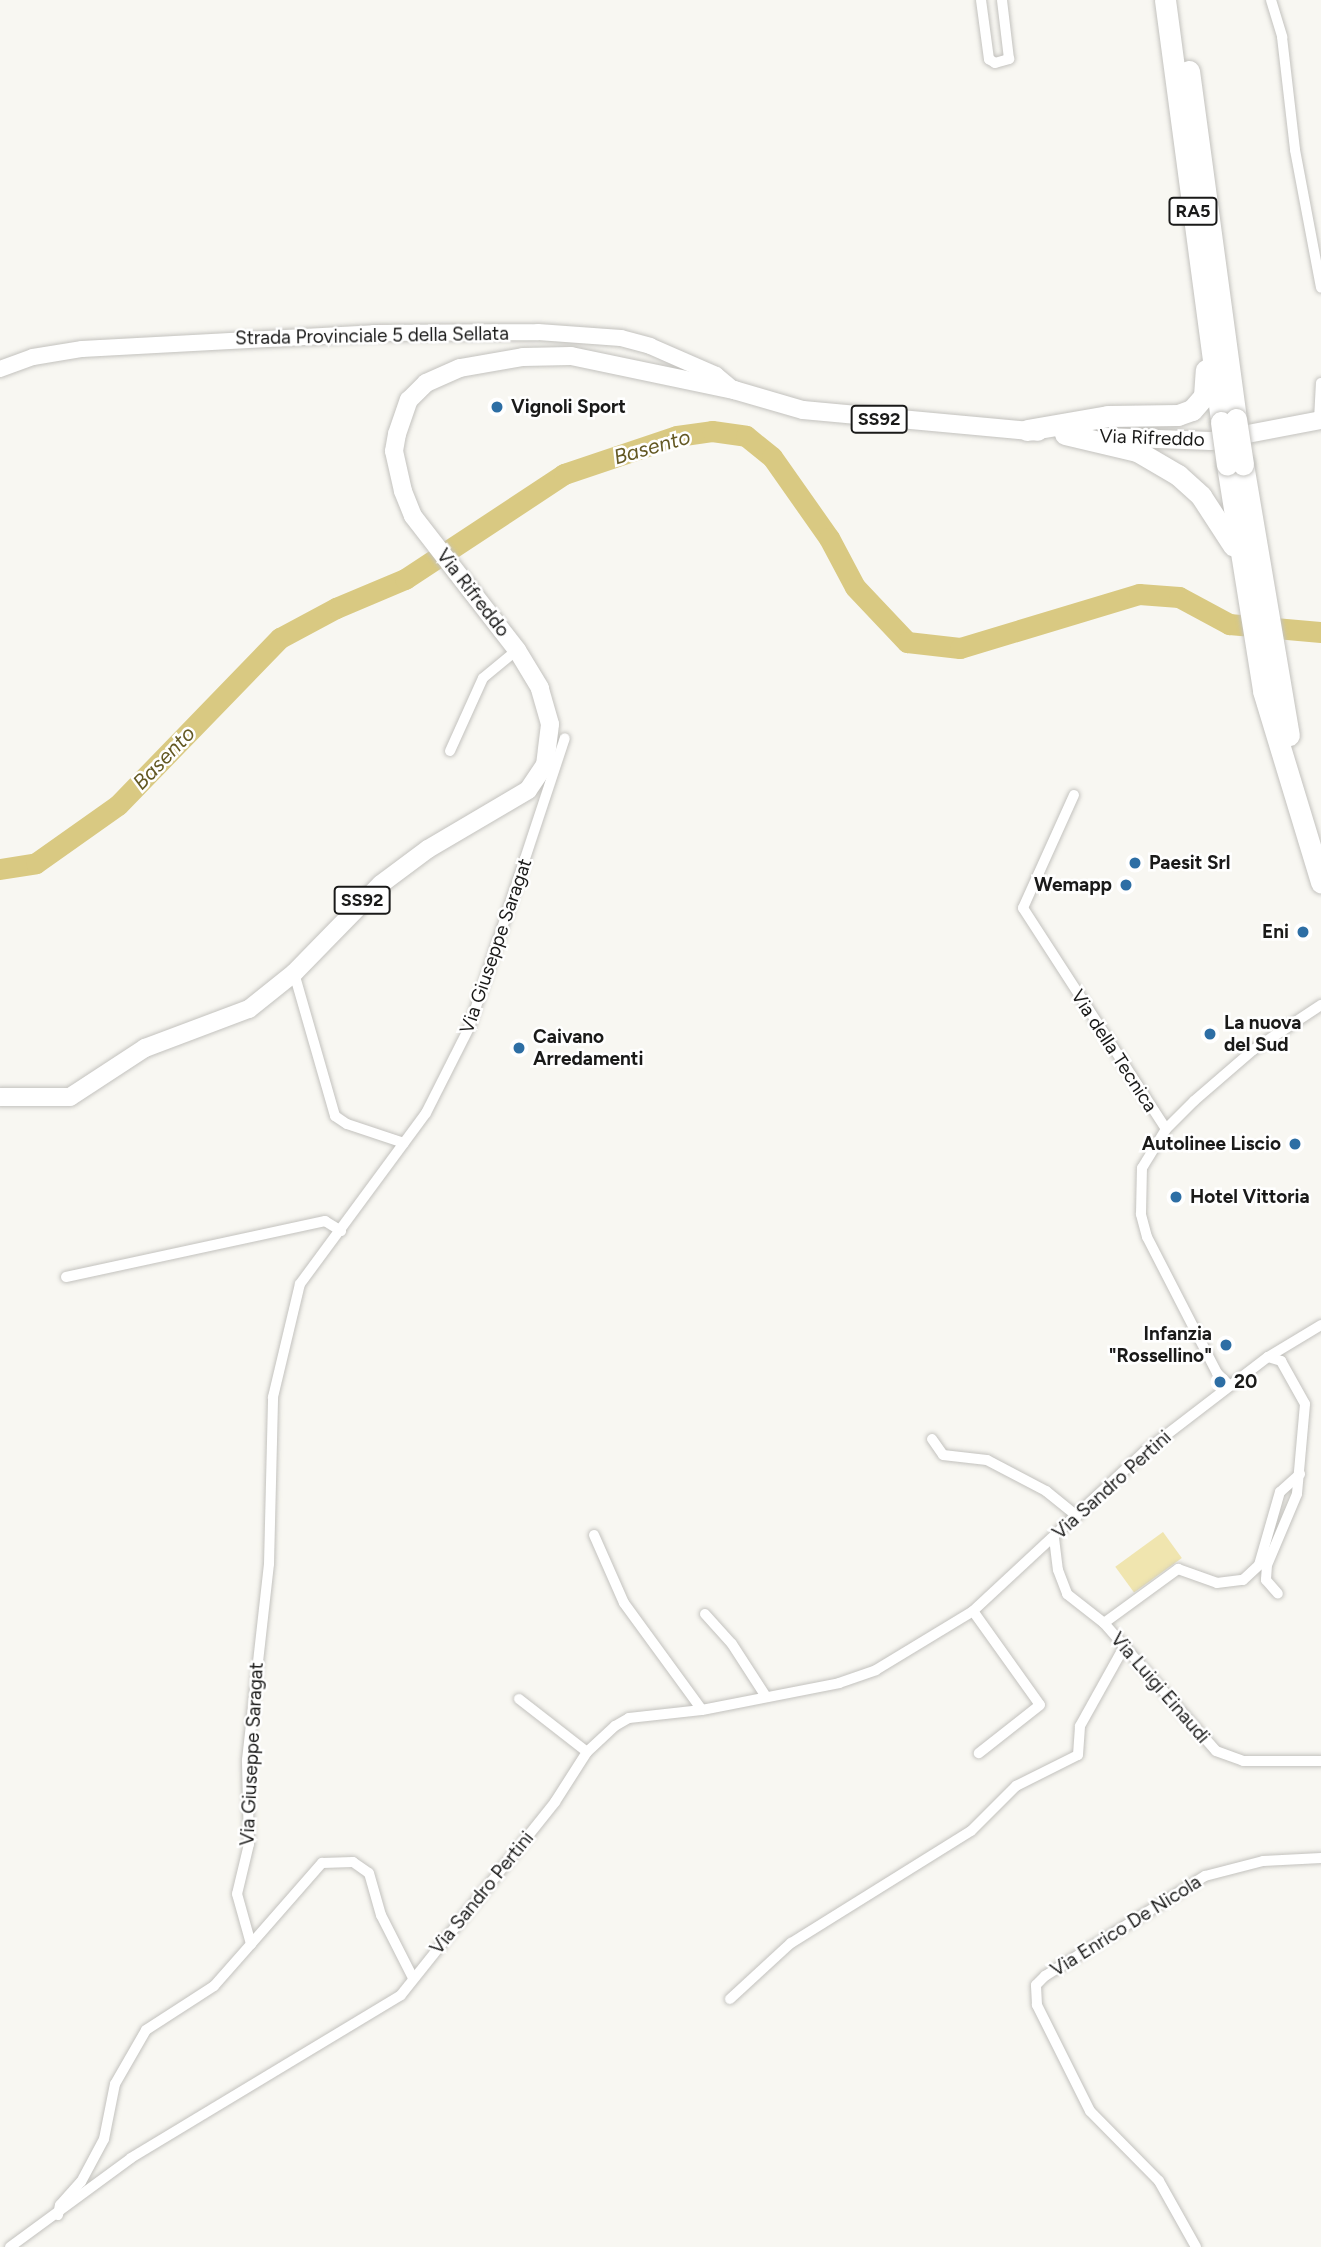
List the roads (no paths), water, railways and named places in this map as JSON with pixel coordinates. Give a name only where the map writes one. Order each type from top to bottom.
[{"type":"highway","name":"RA5","points":[[1165,0],[1190,187],[1271,690],[1321,882]]},
{"type":"highway","name":"RA5","points":[[1179,0],[1235,465]]},
{"type":"highway","points":[[1027,430],[1108,416],[1167,417],[1197,405],[1207,382],[1189,245],[1190,187]]},
{"type":"highway","points":[[1065,435],[1137,451],[1178,475],[1222,523],[1251,574]]},
{"type":"highway","name":"RA5","points":[[1271,690],[1321,846]]},
{"type":"main road","name":"Strada Provinciale 5 della Sellata","points":[[0,369],[33,357],[82,349],[374,333],[538,332],[621,338],[650,346],[701,367],[734,390]]},
{"type":"main road","name":"Via Rifreddo","points":[[0,1097],[70,1097],[145,1048],[235,1018],[294,973],[366,896],[400,868],[514,799],[537,778],[550,746],[550,724],[540,688],[517,650],[413,516],[397,467],[397,434],[409,400],[441,375],[523,357],[571,356],[734,390],[803,410],[1027,430]]},
{"type":"main road","name":"Via Rifreddo","points":[[1065,435],[1189,442],[1253,436],[1320,420]]},
{"type":"main road","name":"SS92","points":[[1027,430],[1065,435]]},
{"type":"street","points":[[981,0],[989,59],[995,63],[1009,59],[1002,0]]},
{"type":"street","points":[[1270,0],[1282,37],[1295,150],[1321,288]]},
{"type":"street","points":[[1320,420],[1321,383]]},
{"type":"street","points":[[450,751],[483,678],[517,650]]},
{"type":"street","name":"Via Giuseppe Saragat","points":[[251,1944],[237,1894],[249,1844],[247,1760],[269,1564],[272,1396],[300,1284],[426,1113],[469,1028],[565,738]]},
{"type":"street","name":"Via della Tecnica","points":[[1074,795],[1023,908],[1166,1129],[1252,1050],[1321,1005]]},
{"type":"street","points":[[294,973],[335,1116],[347,1125],[404,1143]]},
{"type":"street","points":[[1166,1129],[1142,1168],[1141,1204],[1147,1237],[1217,1373],[1229,1385]]},
{"type":"street","points":[[66,1277],[325,1222],[341,1231]]},
{"type":"street","points":[[1268,1357],[1321,1325]]},
{"type":"street","points":[[1268,1357],[1281,1361],[1305,1404],[1297,1494],[1267,1565],[1266,1580],[1278,1594]]},
{"type":"street","name":"Via Sandro Pertini","points":[[10,2247],[58,2216],[131,2158],[401,1995],[555,1802],[587,1752],[629,1718],[702,1710],[863,1676],[973,1611],[1144,1451],[1268,1357]]},
{"type":"street","points":[[932,1439],[943,1455],[993,1463],[1023,1483],[1046,1491],[1077,1516]]},
{"type":"street","points":[[1104,1623],[1178,1569],[1217,1583],[1243,1580],[1259,1565],[1280,1492],[1300,1474]]},
{"type":"street","points":[[594,1535],[624,1603],[702,1710]]},
{"type":"street","name":"Via Luigi Einaudi","points":[[1054,1538],[1062,1584],[1104,1623],[1216,1751],[1243,1761],[1321,1762]]},
{"type":"street","points":[[973,1611],[1040,1705],[979,1753]]},
{"type":"street","points":[[705,1614],[732,1644],[765,1695]]},
{"type":"street","points":[[730,1999],[792,1943],[971,1831],[1016,1786],[1078,1755],[1080,1726],[1124,1647]]},
{"type":"street","points":[[519,1699],[587,1752]]},
{"type":"street","name":"Via Enrico De Nicola","points":[[1196,2247],[1159,2181],[1090,2111],[1037,2004],[1037,1985],[1045,1976],[1205,1876],[1263,1861],[1321,1858]]},
{"type":"street","points":[[58,2216],[60,2205],[81,2182],[104,2139],[115,2084],[146,2030],[214,1986],[322,1863],[353,1862],[369,1873],[381,1915],[413,1978]]},
{"type":"waterway","name":"Basento","points":[[0,869],[36,863],[118,805],[280,638],[336,608],[405,579],[564,474],[677,436],[712,431],[746,436],[772,457],[829,538],[855,587],[907,642],[960,648],[1139,594],[1179,597],[1229,624],[1321,632]]},
{"type":"place","name":"Vignoli Sport","points":[[497,407]]},
{"type":"place","name":"Paesit Srl","points":[[1135,863]]},
{"type":"place","name":"Wemapp","points":[[1126,885]]},
{"type":"place","name":"Eni","points":[[1303,932]]},
{"type":"place","name":"La nuova del Sud","points":[[1210,1034]]},
{"type":"place","name":"Caivano Arredamenti","points":[[519,1048]]},
{"type":"place","name":"Autolinee Liscio","points":[[1295,1144]]},
{"type":"place","name":"Hotel Vittoria","points":[[1176,1197]]},
{"type":"place","name":"Infanzia \"Rossellino\"","points":[[1226,1345]]},
{"type":"place","name":"20","points":[[1220,1382]]}]
